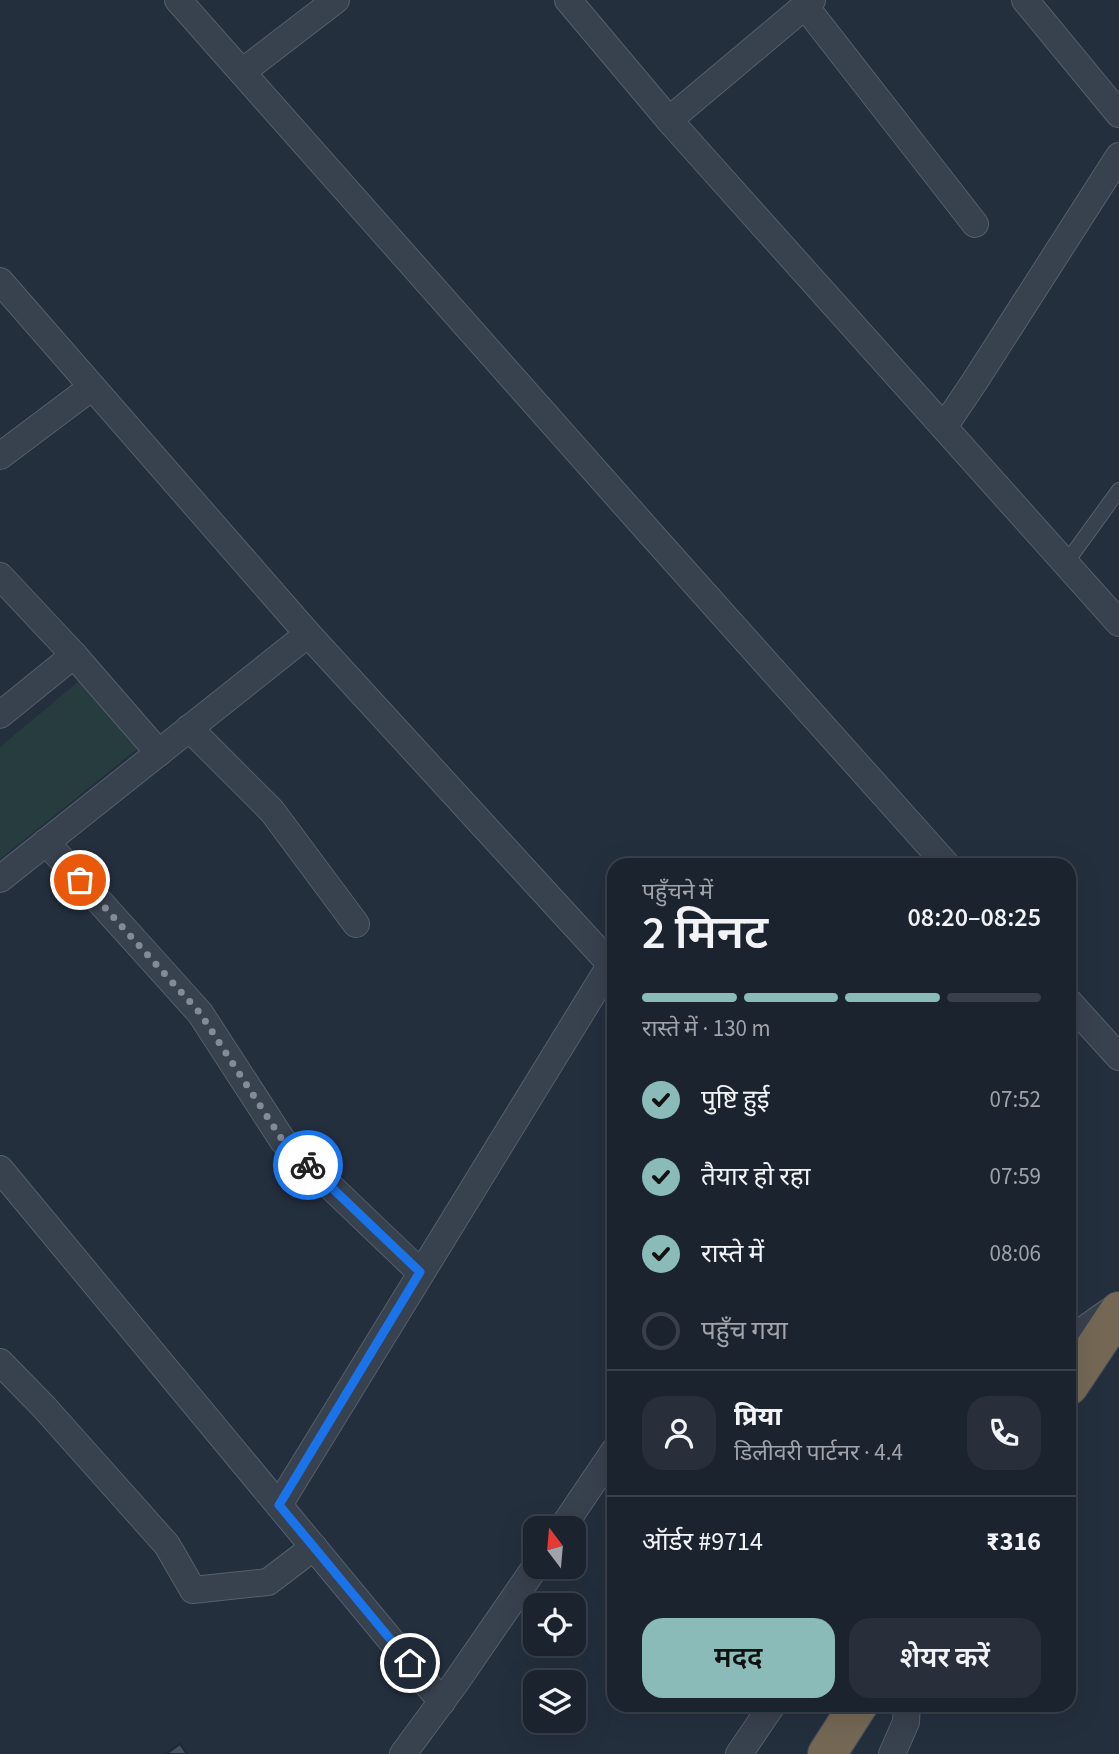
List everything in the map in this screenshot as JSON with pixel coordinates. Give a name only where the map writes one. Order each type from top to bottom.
[{"type":"highway","points":[[1076,1376],[1119,1311]]},
{"type":"highway","points":[[827,1754],[854,1712]]},
{"type":"street","points":[[178,0],[941,858]]},
{"type":"street","points":[[242,72],[336,0]]},
{"type":"street","points":[[568,0],[669,120],[1119,623]]},
{"type":"street","points":[[1025,0],[1119,114]]},
{"type":"street","points":[[669,120],[809,3],[975,224]]},
{"type":"street","points":[[944,427],[1119,156]]},
{"type":"street","points":[[0,281],[308,634],[607,959]]},
{"type":"street","points":[[0,456],[92,387]]},
{"type":"street","points":[[0,576],[159,752]]},
{"type":"street","points":[[0,879],[308,634]]},
{"type":"street","points":[[0,715],[74,655]]},
{"type":"street","points":[[189,728],[272,811],[356,925]]},
{"type":"street","points":[[46,842],[200,1013],[283,1141],[420,1272]]},
{"type":"street","points":[[279,1505],[420,1272],[607,976]]},
{"type":"street","points":[[1076,1010],[1119,1057]]},
{"type":"street","points":[[0,1169],[442,1702]]},
{"type":"street","points":[[1076,1335],[1119,1305]]},
{"type":"street","points":[[0,1362],[44,1407],[167,1545],[193,1590],[268,1582],[314,1547]]},
{"type":"street","points":[[570,1516],[607,1461]]},
{"type":"street","points":[[403,1754],[527,1579]]},
{"type":"street","points":[[739,1754],[767,1712]]},
{"type":"street","points":[[892,1754],[906,1722],[907,1712]]},
{"type":"lane","points":[[1066,564],[1119,489]]},
{"type":"green space","points":[[86,675],[142,745],[0,859],[0,747]]},
{"type":"building","points":[[180,1744],[187,1754],[166,1754]]},
{"type":"way so far","points":[[80,880],[200,1013],[283,1141],[308,1165]]},
{"type":"route","points":[[308,1165],[420,1272],[279,1505],[410,1663]]}]
